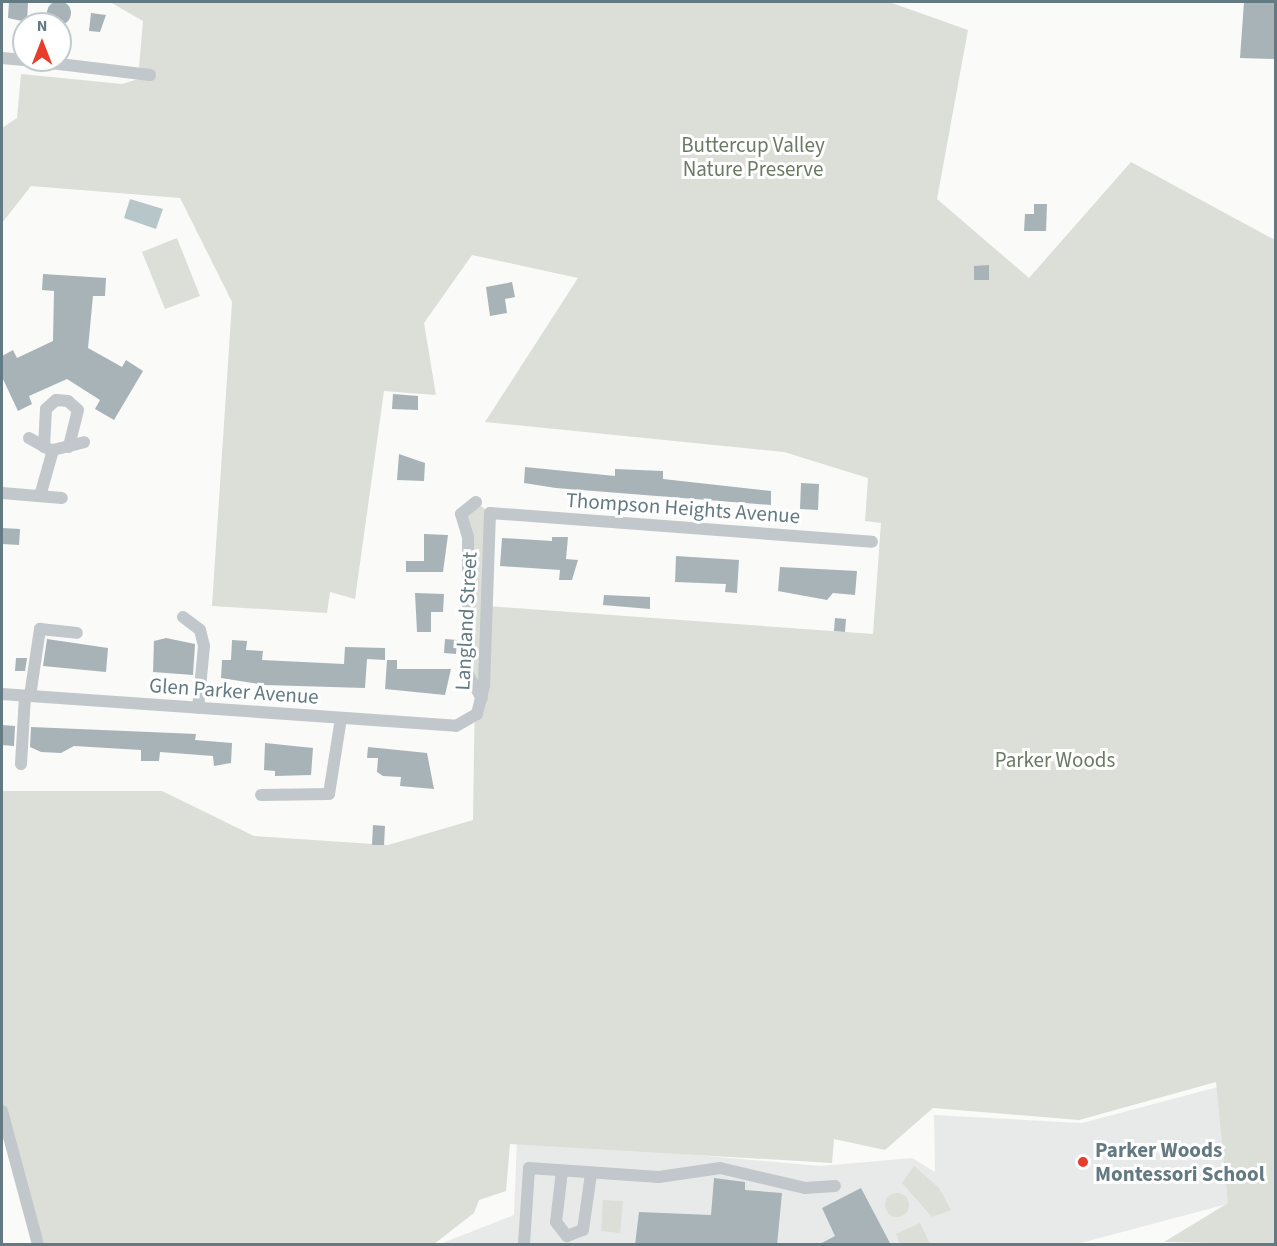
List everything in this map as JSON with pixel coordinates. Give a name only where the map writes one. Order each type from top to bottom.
[{"type":"street","points":[[72,66],[150,75]]},
{"type":"street","points":[[40,496],[48,448],[46,409],[56,400],[68,401],[78,410],[69,447]]},
{"type":"street","points":[[29,438],[48,448],[69,447],[84,442]]},
{"type":"street","points":[[2,493],[62,498]]},
{"type":"street","points":[[476,502],[461,514],[468,537],[468,675],[482,698]]},
{"type":"street","name":"Langland Street","points":[[464,724],[477,714],[482,698],[490,513]]},
{"type":"street","name":"Thompson Heights Avenue","points":[[490,513],[872,542]]},
{"type":"street","points":[[183,617],[200,630],[204,646],[198,708]]},
{"type":"street","points":[[21,764],[27,696],[40,629],[77,633]]},
{"type":"street","name":"Glen Parker Avenue","points":[[2,694],[341,718],[464,724]]},
{"type":"street","points":[[261,795],[329,794],[341,718]]},
{"type":"street","points":[[2,1111],[38,1245]]},
{"type":"street","points":[[524,1245],[529,1168],[659,1177],[720,1168],[805,1188],[835,1186]]},
{"type":"street","points":[[562,1171],[556,1222],[567,1236],[578,1236],[587,1220],[591,1173]]},
{"type":"shaded area","points":[[130,199],[163,209],[156,229],[124,218]]},
{"type":"shaded area","name":"Parker Woods Montessori School","points":[[1222,1086],[1235,1202],[1077,1244],[440,1244],[514,1215],[517,1139],[821,1166],[912,1158],[935,1172],[934,1115],[1082,1123]]},
{"type":"green space","points":[[110,2],[889,2],[968,30],[937,199],[1029,278],[1131,162],[1275,240],[1275,1244],[1164,1242],[1228,1203],[1216,1082],[1079,1120],[933,1108],[885,1150],[834,1139],[832,1163],[510,1144],[506,1191],[479,1200],[474,1213],[434,1244],[44,1244],[2,1113],[2,791],[162,791],[254,836],[388,845],[473,820],[475,688],[462,522],[476,502],[490,513],[487,606],[873,634],[881,523],[865,521],[868,478],[784,452],[485,422],[578,278],[472,255],[424,323],[436,395],[384,391],[355,599],[330,592],[327,613],[212,606],[232,302],[180,198],[31,186],[2,223],[2,128],[17,118],[21,74],[122,84],[138,79],[143,21]]},
{"type":"green space","points":[[177,238],[200,296],[165,309],[142,252]]},
{"type":"green space","points":[[914,1166],[939,1188],[951,1210],[932,1217],[902,1183]]},
{"type":"green space","points":[[897,1193],[902,1194],[908,1200],[908,1210],[902,1216],[897,1217],[892,1216],[886,1210],[885,1205],[886,1200],[892,1194]]},
{"type":"green space","points":[[603,1200],[623,1201],[620,1233],[601,1231]]},
{"type":"green space","points":[[920,1223],[930,1244],[900,1244],[896,1234]]},
{"type":"building","points":[[59,1],[64,2],[71,12],[47,12],[54,2]]},
{"type":"building","points":[[9,2],[28,2],[28,12],[12,12],[12,19],[8,18]]},
{"type":"building","points":[[1244,2],[1275,2],[1275,59],[1240,58]]},
{"type":"building","points":[[91,13],[106,15],[100,32],[89,31]]},
{"type":"building","points":[[1034,204],[1047,204],[1046,231],[1024,231],[1025,214],[1034,214]]},
{"type":"building","points":[[989,265],[989,280],[974,280],[974,266]]},
{"type":"building","points":[[43,274],[106,278],[105,296],[93,296],[88,348],[122,367],[126,360],[143,371],[114,420],[95,409],[100,400],[67,379],[29,396],[32,404],[18,411],[2,377],[2,356],[13,350],[17,358],[53,341],[54,291],[42,290]]},
{"type":"building","points":[[512,282],[515,297],[505,299],[507,313],[490,316],[486,287]]},
{"type":"building","points":[[393,394],[418,396],[418,410],[392,409]]},
{"type":"building","points":[[399,454],[425,463],[424,481],[397,480]]},
{"type":"building","points":[[525,467],[615,476],[615,469],[663,471],[663,479],[771,491],[771,505],[556,488],[524,483]]},
{"type":"building","points":[[801,483],[819,484],[818,510],[800,509]]},
{"type":"building","points":[[2,528],[20,529],[19,545],[2,544]]},
{"type":"building","points":[[424,534],[448,535],[443,572],[406,572],[406,561],[424,561]]},
{"type":"building","points":[[552,537],[568,537],[566,559],[578,560],[572,580],[559,580],[560,570],[500,566],[502,538],[552,541]]},
{"type":"building","points":[[676,556],[739,560],[737,593],[725,592],[726,584],[675,582]]},
{"type":"building","points":[[780,567],[857,571],[855,595],[833,593],[827,600],[778,591]]},
{"type":"building","points":[[415,593],[444,594],[443,612],[431,612],[431,632],[417,632]]},
{"type":"building","points":[[604,595],[650,597],[650,609],[603,605]]},
{"type":"building","points":[[835,618],[846,619],[845,632],[834,631]]},
{"type":"building","points":[[166,638],[195,644],[193,675],[153,672],[154,641]]},
{"type":"building","points":[[47,639],[108,648],[106,672],[43,666]]},
{"type":"building","points":[[445,639],[457,640],[456,654],[444,653]]},
{"type":"building","points":[[232,640],[247,641],[246,650],[263,651],[262,660],[344,664],[345,647],[385,648],[385,660],[367,659],[365,688],[265,685],[221,678],[222,660],[231,660]]},
{"type":"building","points":[[16,658],[27,658],[25,671],[15,671]]},
{"type":"building","points":[[387,660],[397,660],[397,669],[451,669],[445,695],[385,689]]},
{"type":"building","points":[[2,725],[15,726],[14,746],[2,745]]},
{"type":"building","points":[[31,727],[196,734],[195,740],[232,743],[231,763],[214,766],[213,756],[160,752],[159,761],[141,761],[141,750],[74,746],[61,753],[41,752],[30,747]]},
{"type":"building","points":[[265,743],[313,748],[311,775],[275,776],[275,771],[264,770]]},
{"type":"building","points":[[368,747],[427,753],[434,789],[400,786],[401,777],[383,776],[377,772],[378,758],[367,758]]},
{"type":"building","points":[[373,825],[385,826],[384,845],[372,845]]},
{"type":"building","points":[[714,1178],[745,1182],[745,1190],[782,1193],[777,1245],[635,1245],[639,1212],[711,1215]]},
{"type":"building","points":[[861,1188],[891,1245],[818,1245],[835,1236],[822,1208]]},
{"type":"place","name":"Parker Woods Montessori School","points":[[1083,1162]]},
{"type":"park label","name":"Buttercup Valley Nature Preserve","points":[[753,157]]},
{"type":"park label","name":"Parker Woods","points":[[1055,760]]}]
